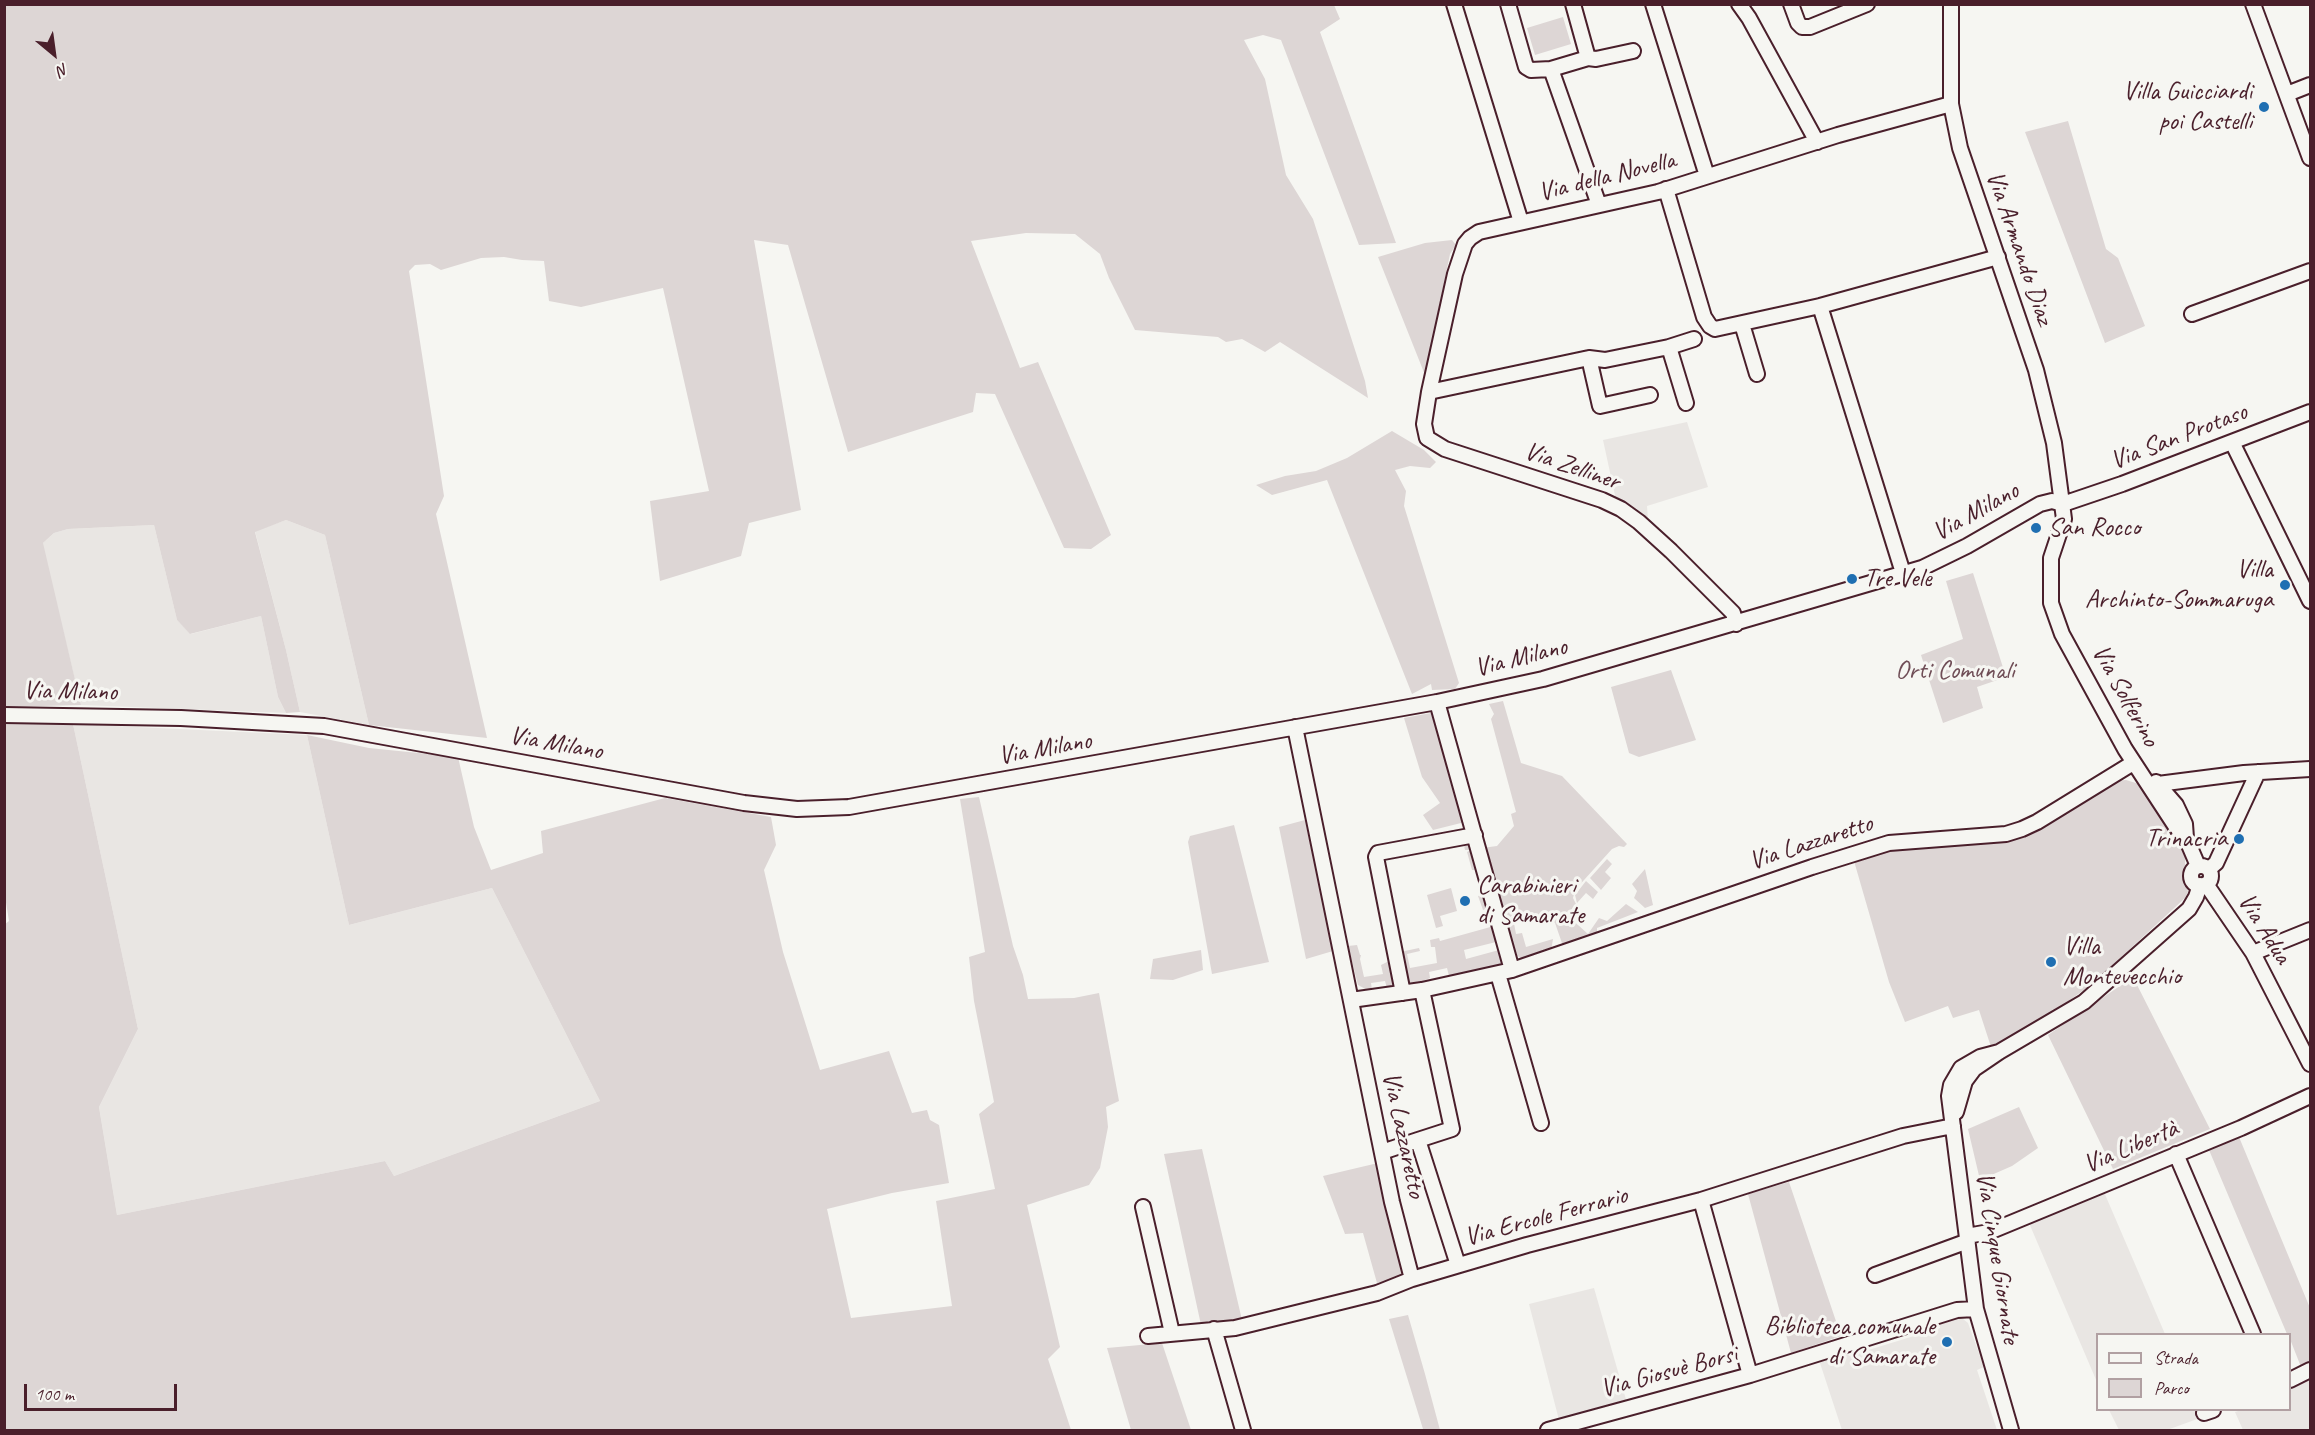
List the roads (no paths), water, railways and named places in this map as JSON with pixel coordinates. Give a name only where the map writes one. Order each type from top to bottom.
[{"type":"street","points":[[1454,4],[1521,222]]},
{"type":"street","points":[[1508,4],[1526,67],[1532,70],[1551,69],[1588,58],[1633,51]]},
{"type":"street","points":[[1573,4],[1588,58]]},
{"type":"street","points":[[1653,4],[1707,176]]},
{"type":"street","points":[[1739,4],[1749,18],[1817,142]]},
{"type":"street","points":[[1791,4],[1798,23],[1802,27],[1810,27],[1867,4]]},
{"type":"street","name":"Via Armando Diaz","points":[[1952,4],[1951,104],[1968,177],[1998,257],[2044,396],[2063,504]]},
{"type":"street","points":[[2253,4],[2310,158]]},
{"type":"street","points":[[1551,69],[1599,205]]},
{"type":"street","points":[[2287,94],[2310,85]]},
{"type":"street","name":"Via della Novella","points":[[1425,434],[1430,392],[1455,274],[1465,244],[1470,237],[1479,232],[1666,189],[1817,142],[1951,104]]},
{"type":"street","points":[[1666,189],[1704,317],[1715,329],[1820,306],[1998,257]]},
{"type":"street","points":[[2192,314],[2310,271]]},
{"type":"street","points":[[1820,306],[1903,573]]},
{"type":"street","points":[[1742,324],[1757,374]]},
{"type":"street","points":[[1430,392],[1589,358],[1605,360],[1668,347],[1694,339]]},
{"type":"street","points":[[1668,347],[1686,403]]},
{"type":"street","points":[[1589,358],[1600,406],[1650,395]]},
{"type":"street","name":"Via San Protaso","points":[[2063,504],[2122,484],[2310,412]]},
{"type":"street","name":"Via Zelliner","points":[[1425,434],[1430,442],[1444,449],[1602,500],[1621,509],[1671,551],[1733,613],[1736,624]]},
{"type":"street","points":[[2232,442],[2310,599]]},
{"type":"street","name":"Via Milano","points":[[4,715],[181,718],[324,726],[744,803],[779,808],[815,809],[889,801],[1437,702],[1543,679],[1922,568],[1945,558],[2040,504],[2052,501],[2063,504]]},
{"type":"street","name":"Via Solferino","points":[[2063,504],[2064,519],[2051,558],[2051,603],[2062,634],[2138,768],[2185,824],[2186,838],[2203,868]]},
{"type":"street","points":[[1437,702],[1475,835],[1541,1123]]},
{"type":"street","name":"Via Lazzaretto","points":[[1295,727],[1392,1202],[1412,1279]]},
{"type":"street","name":"Via Solferino","points":[[2138,768],[2158,784],[2169,807]]},
{"type":"street","name":"Via Lazzaretto","points":[[1351,1000],[1422,990],[1505,972],[1889,843],[2006,834],[2037,822],[2138,768]]},
{"type":"street","points":[[2158,784],[2258,772],[2310,769]]},
{"type":"street","points":[[2203,868],[2216,863],[2258,772]]},
{"type":"street","points":[[2169,807],[2179,787],[2190,779]]},
{"type":"street","points":[[1403,993],[1376,857],[1378,853],[1475,835]]},
{"type":"street","name":"Via Cinque Giornate","points":[[2011,1431],[1976,1309],[1949,1096],[1955,1076],[1968,1063],[1999,1052],[2084,1002],[2189,909],[2210,877],[2203,868]]},
{"type":"street","name":"Via Adua","points":[[2203,885],[2253,953],[2310,1064]]},
{"type":"street","points":[[2253,953],[2310,930]]},
{"type":"street","points":[[1382,1152],[1452,1129],[1422,990]]},
{"type":"street","name":"Via Libertà","points":[[1875,1275],[1989,1232],[2310,1096]]},
{"type":"street","name":"Via Ercole Ferrario","points":[[1148,1336],[1235,1328],[1377,1293],[1458,1265],[1701,1200],[1903,1136],[1953,1126]]},
{"type":"street","points":[[1418,1140],[1458,1265]]},
{"type":"street","points":[[2176,1154],[2252,1333]]},
{"type":"street","points":[[1701,1200],[1750,1375]]},
{"type":"street","points":[[1143,1207],[1172,1333]]},
{"type":"street","name":"Via Giosuè Borsi","points":[[1548,1431],[1750,1375],[1947,1313],[1976,1309]]},
{"type":"street","points":[[1214,1329],[1243,1431]]},
{"type":"street","points":[[2291,1379],[2310,1370]]},
{"type":"place","name":"Villa Guicciardi poi Castelli","points":[[2264,107]]},
{"type":"place","name":"San Rocco","points":[[2036,528]]},
{"type":"place","name":"Tre Vele","points":[[1852,579]]},
{"type":"place","name":"Villa Archinto-Sommaruga","points":[[2285,585]]},
{"type":"place","name":"Trinacria","points":[[2239,839]]},
{"type":"place","name":"Carabinieri di Samarate","points":[[1465,901]]},
{"type":"place","name":"Villa Montevecchio","points":[[2051,962]]},
{"type":"place","name":"Biblioteca comunale di Samarate","points":[[1947,1342]]},
{"type":"park label","name":"Orti Comunali","points":[[1955,671]]}]
